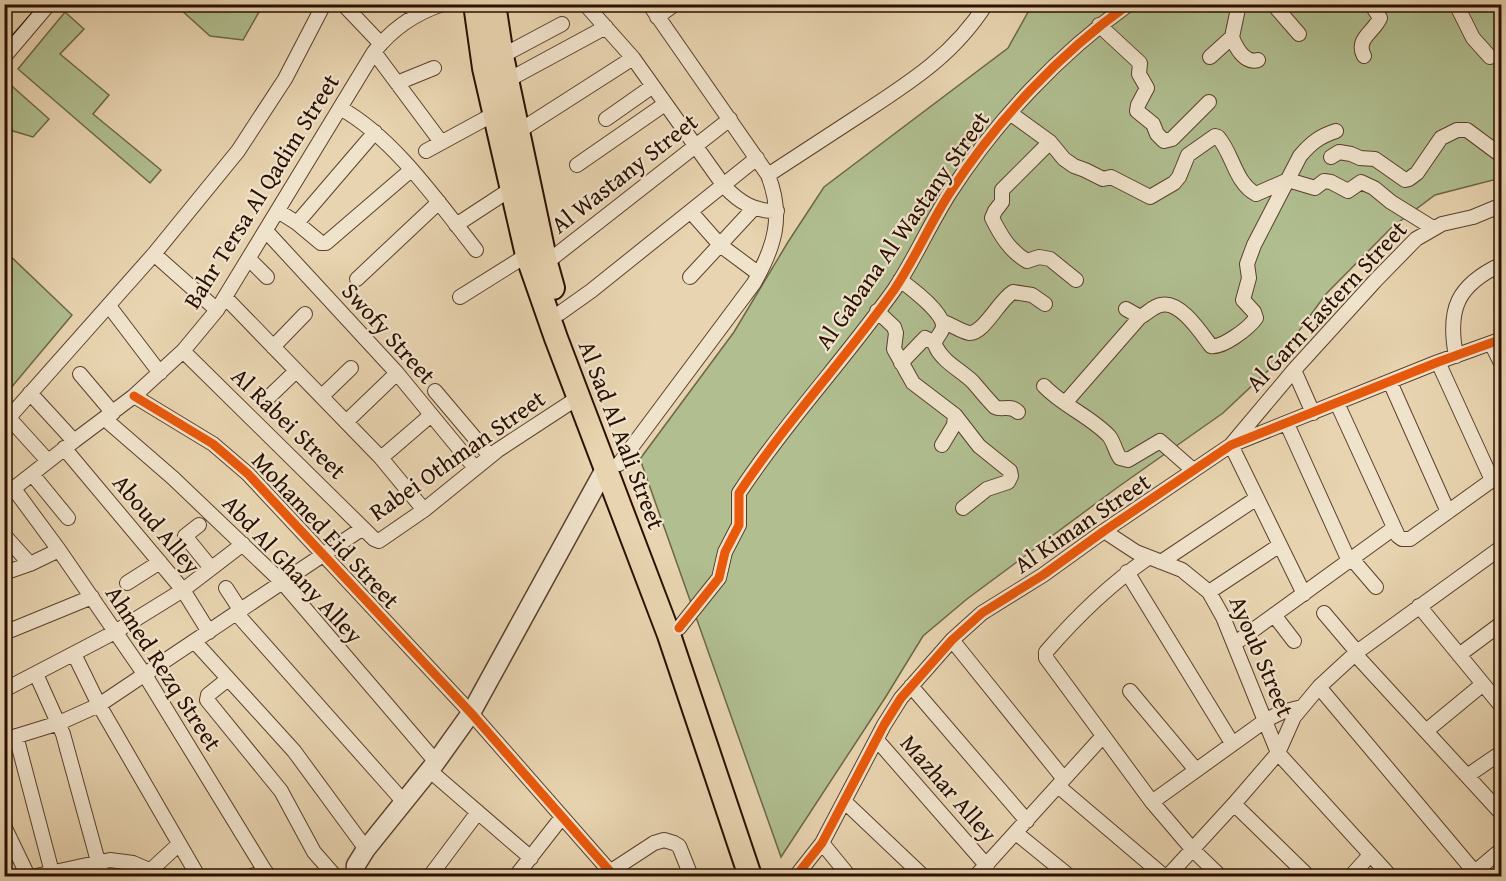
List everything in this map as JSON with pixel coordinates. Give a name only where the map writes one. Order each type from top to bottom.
[{"type":"main road","points":[[4,27],[24,4]]},
{"type":"main road","name":"Al Sad Al Aali Street","points":[[475,4],[519,131],[536,259],[549,322],[679,628],[764,876]]},
{"type":"main road","name":"Al Sad Al Aali Street","points":[[492,57],[494,4]]},
{"type":"main road","name":"Al Sad Al Aali Street","points":[[501,80],[494,114],[511,189],[536,259],[560,313],[750,876]]},
{"type":"street","points":[[4,57],[49,4]]},
{"type":"street","points":[[48,461],[7,421],[212,185],[263,116],[324,4]]},
{"type":"street","points":[[343,4],[378,48],[397,83],[441,142]]},
{"type":"street","points":[[406,4],[419,14]]},
{"type":"street","name":"Bahr Tersa Al Qadim Street","points":[[9,493],[69,444],[134,396],[183,351],[226,298],[378,48],[399,26],[443,4]]},
{"type":"street","points":[[585,4],[633,58],[724,186],[734,196],[754,208],[777,211]]},
{"type":"street","points":[[355,876],[356,865],[366,849],[433,766],[471,713],[612,466],[759,274],[775,236],[777,211],[768,175],[649,4]]},
{"type":"street","points":[[657,17],[675,4]]},
{"type":"street","points":[[768,175],[937,62],[955,45],[986,4]]},
{"type":"street","name":"Al Gabana Al Wastany Street","points":[[679,628],[717,583],[722,572],[725,552],[740,522],[739,493],[900,280],[969,163],[1010,113],[1099,25],[1129,4]]},
{"type":"street","points":[[1210,57],[1232,37],[1239,4]]},
{"type":"street","points":[[1273,4],[1299,34]]},
{"type":"street","points":[[1364,56],[1361,50],[1362,41],[1380,18],[1371,4]]},
{"type":"street","points":[[1456,4],[1473,38],[1490,57]]},
{"type":"street","points":[[492,57],[562,24]]},
{"type":"street","points":[[1099,25],[1140,63],[1139,74],[1148,88],[1137,111],[1153,124],[1156,134],[1164,141],[1172,139],[1209,102]]},
{"type":"street","points":[[501,80],[606,27]]},
{"type":"street","points":[[1232,37],[1239,52],[1250,60],[1258,60]]},
{"type":"street","points":[[519,131],[633,58]]},
{"type":"street","points":[[397,83],[434,68]]},
{"type":"street","points":[[606,119],[653,86]]},
{"type":"street","points":[[577,165],[665,104]]},
{"type":"street","points":[[340,108],[375,132],[439,202],[476,250]]},
{"type":"street","points":[[1010,113],[1050,142],[1064,159],[1074,166],[1103,179],[1111,177],[1150,197],[1174,183],[1188,155],[1215,136],[1224,144],[1241,180],[1253,192],[1260,194],[1288,180],[1315,188],[1323,181],[1331,182],[1348,191],[1361,182],[1374,188],[1391,202],[1433,228]]},
{"type":"street","points":[[426,151],[494,114]]},
{"type":"street","name":"Al Wastany Street","points":[[460,297],[536,259],[730,119]]},
{"type":"street","points":[[1331,157],[1339,152],[1360,158],[1375,159],[1405,180],[1417,173],[1441,138],[1457,130],[1467,130],[1502,156]]},
{"type":"street","points":[[1065,403],[1140,317],[1159,305],[1164,304],[1185,314],[1211,346],[1216,347],[1240,334],[1256,318],[1254,312],[1243,300],[1249,278],[1248,264],[1254,245],[1300,156],[1322,135],[1336,131]]},
{"type":"street","points":[[297,223],[375,132]]},
{"type":"street","points":[[1050,142],[1002,190],[1002,202],[992,218],[999,232],[1016,254],[1027,261],[1039,257],[1050,259],[1076,280]]},
{"type":"street","points":[[560,313],[591,291],[757,158]]},
{"type":"street","points":[[278,212],[297,223],[324,244],[411,170]]},
{"type":"street","points":[[456,225],[511,189]]},
{"type":"street","points":[[357,279],[439,202]]},
{"type":"street","name":"Al Garn Eastern Street","points":[[1231,445],[1294,370],[1416,239],[1433,228],[1473,217],[1502,205]]},
{"type":"street","points":[[690,277],[754,208]]},
{"type":"street","points":[[691,212],[720,245],[759,274]]},
{"type":"street","name":"Swofy Street","points":[[266,231],[397,373],[475,468]]},
{"type":"street","points":[[154,254],[217,310]]},
{"type":"street","points":[[249,259],[267,277]]},
{"type":"street","points":[[1456,356],[1452,321],[1460,297],[1477,278],[1502,264]]},
{"type":"street","points":[[900,280],[932,306],[943,322],[972,333],[980,330],[995,309],[1013,292],[1032,296],[1045,304]]},
{"type":"street","points":[[226,298],[381,458],[424,510]]},
{"type":"street","points":[[109,306],[160,373]]},
{"type":"street","points":[[1126,309],[1140,317]]},
{"type":"street","points":[[877,311],[894,327],[896,333],[894,349],[913,383],[955,415],[979,446],[1010,471],[1011,476],[1008,482],[987,489],[963,508]]},
{"type":"street","points":[[273,347],[305,314]]},
{"type":"street","points":[[935,343],[942,332],[943,322]]},
{"type":"street","points":[[901,363],[925,338],[935,343],[946,359],[972,381],[994,407],[1009,407],[1018,412]]},
{"type":"street","points":[[1496,341],[1502,365]]},
{"type":"street","name":"Al Kiman Street","points":[[798,875],[822,843],[892,712],[911,686],[952,640],[982,613],[1044,575],[1104,531],[1231,445],[1496,341]]},
{"type":"street","name":"Al Rabei Street","points":[[183,351],[363,528]]},
{"type":"street","points":[[1337,403],[1394,528],[1400,538],[1410,539],[1497,476],[1438,362]]},
{"type":"street","points":[[322,396],[351,368]]},
{"type":"street","points":[[1294,370],[1313,413]]},
{"type":"street","points":[[270,396],[296,371]]},
{"type":"street","points":[[346,422],[397,373]]},
{"type":"street","name":"Abd Al Ghany Alley","points":[[80,374],[109,416],[283,583],[433,766],[478,812],[531,858]]},
{"type":"street","points":[[1390,382],[1448,512]]},
{"type":"street","points":[[1044,386],[1110,437],[1120,458],[1125,460],[1160,441],[1193,471]]},
{"type":"street","points":[[435,392],[490,456]]},
{"type":"street","name":"Aboud Alley","points":[[30,393],[183,590],[209,632]]},
{"type":"street","name":"Mohamed Eid Street","points":[[134,396],[225,454],[248,474],[471,713],[609,874]]},
{"type":"street","name":"Rabei Othman Street","points":[[363,528],[374,539],[382,540],[424,510],[490,456],[579,397]]},
{"type":"street","points":[[381,458],[431,415]]},
{"type":"street","points":[[942,445],[954,425],[955,415]]},
{"type":"street","points":[[1287,424],[1350,560],[1376,587]]},
{"type":"street","points":[[1231,445],[1304,594]]},
{"type":"street","points":[[32,474],[68,518]]},
{"type":"street","name":"Ahmed Rezq Street","points":[[9,493],[59,550],[145,675],[267,874]]},
{"type":"street","points":[[1220,876],[1193,850],[1152,802],[1045,655],[1085,609],[1127,572],[1155,560],[1257,498]]},
{"type":"street","points":[[199,525],[186,537],[211,568]]},
{"type":"street","points":[[53,874],[10,738],[59,723],[99,705],[363,528]]},
{"type":"street","points":[[1234,644],[1394,528]]},
{"type":"street","name":"Ayoub Street","points":[[1104,531],[1125,546],[1182,570],[1209,592],[1234,644],[1278,753]]},
{"type":"street","points":[[4,535],[30,564]]},
{"type":"street","points":[[5,687],[36,674],[115,632],[183,590],[243,544]]},
{"type":"street","points":[[1209,592],[1280,545]]},
{"type":"street","points":[[1168,876],[1278,753],[1288,729],[1302,707],[1319,687],[1356,653],[1502,547]]},
{"type":"street","points":[[4,573],[59,550]]},
{"type":"street","points":[[128,583],[160,562]]},
{"type":"street","points":[[1127,572],[1232,743]]},
{"type":"street","points":[[226,588],[272,663],[403,801]]},
{"type":"street","points":[[4,633],[92,597]]},
{"type":"street","points":[[1419,606],[1502,707]]},
{"type":"street","points":[[1324,614],[1356,653],[1502,814]]},
{"type":"street","points":[[1274,615],[1294,641]]},
{"type":"street","points":[[1459,655],[1502,623]]},
{"type":"street","points":[[952,640],[1061,782],[1164,876]]},
{"type":"street","points":[[195,642],[294,751],[366,849]]},
{"type":"street","points":[[74,654],[99,705],[198,876]]},
{"type":"street","points":[[36,674],[59,723],[102,876]]},
{"type":"street","points":[[228,679],[208,695],[207,700],[281,791],[310,846],[335,876]]},
{"type":"street","points":[[1426,731],[1483,684]]},
{"type":"street","points":[[911,686],[1027,820]]},
{"type":"street","points":[[1319,687],[1475,875],[1502,849]]},
{"type":"street","points":[[1130,691],[1196,770]]},
{"type":"street","points":[[1152,802],[1266,720],[1282,712],[1302,707]]},
{"type":"street","points":[[976,876],[1104,736]]},
{"type":"street","name":"Mazhar Alley","points":[[877,740],[987,866]]},
{"type":"street","points":[[1467,776],[1502,752]]},
{"type":"street","points":[[1278,753],[1390,876]]},
{"type":"street","points":[[845,802],[923,876]]},
{"type":"street","points":[[1234,804],[1308,876]]},
{"type":"street","points":[[430,876],[478,812]]},
{"type":"street","points":[[516,876],[562,817]]},
{"type":"street","points":[[4,826],[28,876]]},
{"type":"street","points":[[1016,833],[1069,876]]},
{"type":"street","points":[[609,874],[654,843],[664,840],[678,846],[691,876]]},
{"type":"street","points":[[822,843],[849,876]]},
{"type":"street","points":[[36,876],[99,862],[122,861],[157,873],[179,844]]},
{"type":"street","points":[[1351,876],[1370,855]]},
{"type":"street","points":[[250,876],[267,874]]},
{"type":"green space","points":[[184,5],[263,5],[243,40],[210,36],[180,9]]},
{"type":"green space","points":[[1032,5],[1501,5],[1501,178],[1435,195],[1391,228],[1326,294],[1274,365],[1223,413],[1118,487],[967,599],[923,636],[781,857],[640,459],[734,332],[824,187],[1008,48]]},
{"type":"green space","points":[[65,12],[84,29],[60,54],[109,95],[93,114],[161,170],[150,183],[18,69]]},
{"type":"green space","points":[[5,80],[49,119],[33,137],[13,131],[5,123]]},
{"type":"green space","points":[[4,250],[72,315],[5,395],[4,395]]},
{"type":"cycle path","points":[[679,628],[719,578],[725,552],[739,525],[739,493],[776,441],[894,290],[943,203],[969,165],[1009,114],[1054,66],[1103,23],[1129,4]]},
{"type":"cycle path","points":[[796,876],[822,843],[884,725],[901,698],[952,640],[982,613],[1043,575],[1231,445],[1438,362],[1502,339]]},
{"type":"cycle path","points":[[134,396],[213,444],[248,474],[471,713],[614,876]]}]
